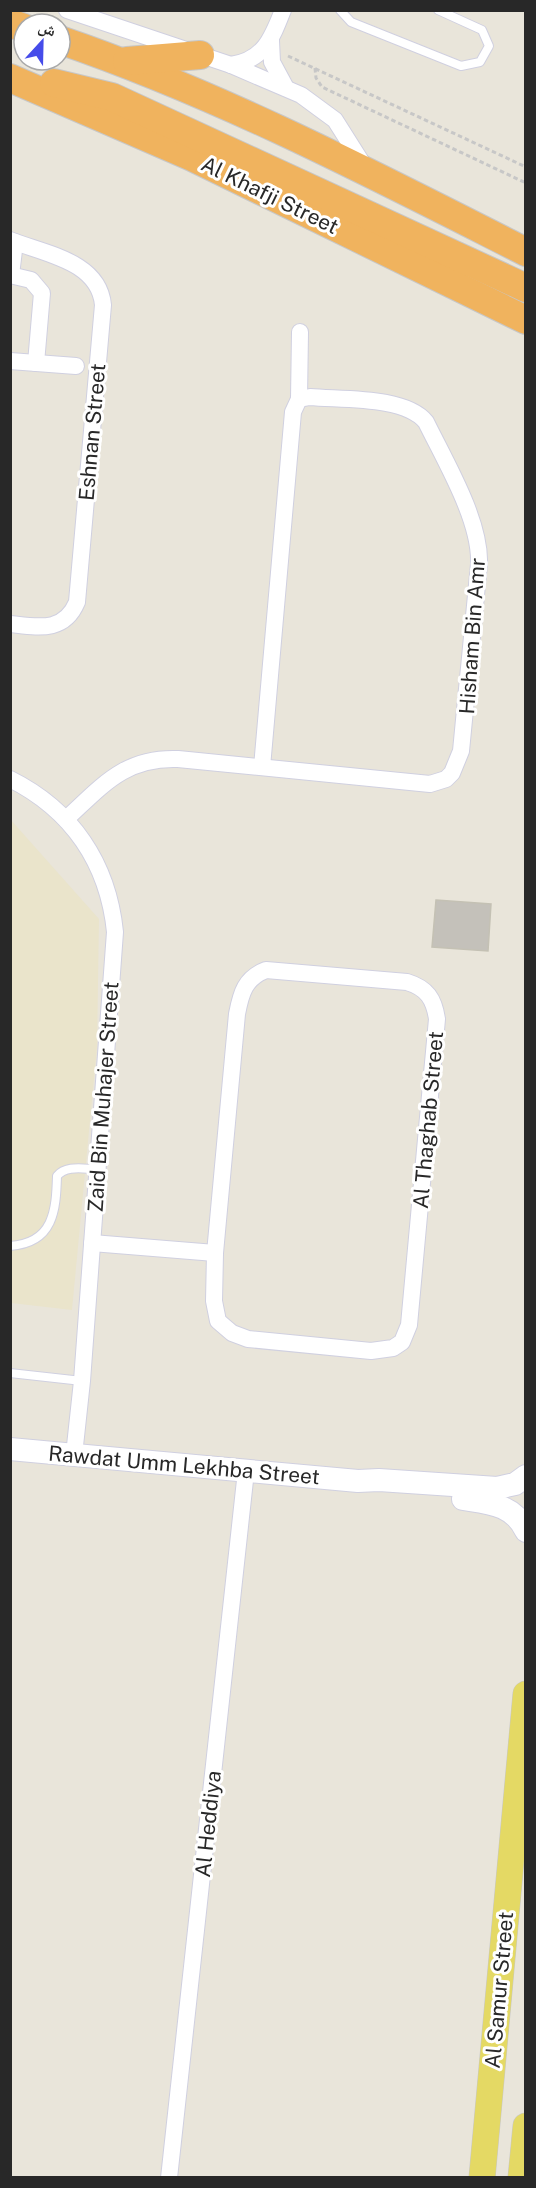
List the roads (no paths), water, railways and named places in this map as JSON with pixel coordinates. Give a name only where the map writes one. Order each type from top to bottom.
[{"type":"highway","points":[[72,44],[122,61],[368,172],[525,252]]},
{"type":"highway","points":[[122,61],[200,55]]},
{"type":"highway","points":[[15,80],[69,85],[112,97],[525,288]]},
{"type":"highway","name":"Al Khafji Street","points":[[15,80],[192,157],[525,320]]},
{"type":"highway","points":[[282,201],[292,217],[307,229],[525,333]]},
{"type":"main road","name":"Al Samur Street","points":[[483,2178],[525,1694]]},
{"type":"main road","points":[[521,2178],[525,2126]]},
{"type":"street","points":[[67,10],[231,65],[314,102],[335,120],[368,172]]},
{"type":"street","points":[[283,10],[271,41],[272,62],[287,88]]},
{"type":"street","points":[[231,65],[249,60],[271,41]]},
{"type":"street","points":[[13,241],[11,275],[30,280],[42,293],[36,363]]},
{"type":"street","name":"Eshnan Street","points":[[10,624],[51,627],[65,620],[77,602],[103,305],[99,287],[85,271],[70,262],[13,241]]},
{"type":"street","points":[[262,766],[293,412],[298,399],[300,332]]},
{"type":"street","points":[[10,361],[76,366]]},
{"type":"street","name":"Hisham Bin Amr","points":[[66,819],[123,770],[148,760],[178,759],[262,766],[430,784],[446,779],[452,773],[459,760],[464,735],[479,551],[473,524],[426,422],[413,410],[399,405],[310,397],[298,399]]},
{"type":"street","name":"Zaid Bin Muhajer Street","points":[[10,779],[38,795],[66,819],[88,847],[109,896],[115,932],[82,1381],[74,1455]]},
{"type":"street","name":"Al Thaghab Street","points":[[267,970],[276,970],[407,982],[427,992],[437,1019],[409,1325],[402,1342],[393,1348],[371,1350],[248,1339],[232,1333],[218,1321],[215,1313],[215,1253],[237,1014],[243,990],[249,980],[267,970]]},
{"type":"street","points":[[92,1243],[215,1253]]},
{"type":"street","name":"Rawdat Umm Lekhba Street","points":[[10,1449],[358,1481],[374,1479],[498,1488],[515,1484],[525,1476]]},
{"type":"street","name":"Al Heddiya","points":[[169,2178],[246,1471]]},
{"type":"street","name":"Rawdat Umm Lekhba Street","points":[[358,1481],[378,1488],[499,1505],[513,1514],[525,1531]]},
{"type":"lane","points":[[340,10],[346,20],[462,66],[480,63],[489,46],[482,30],[438,10]]},
{"type":"lane","points":[[10,1246],[27,1243],[48,1227],[57,1208],[57,1176],[60,1172],[74,1168],[96,1169]]},
{"type":"lane","points":[[10,1373],[82,1381]]}]
